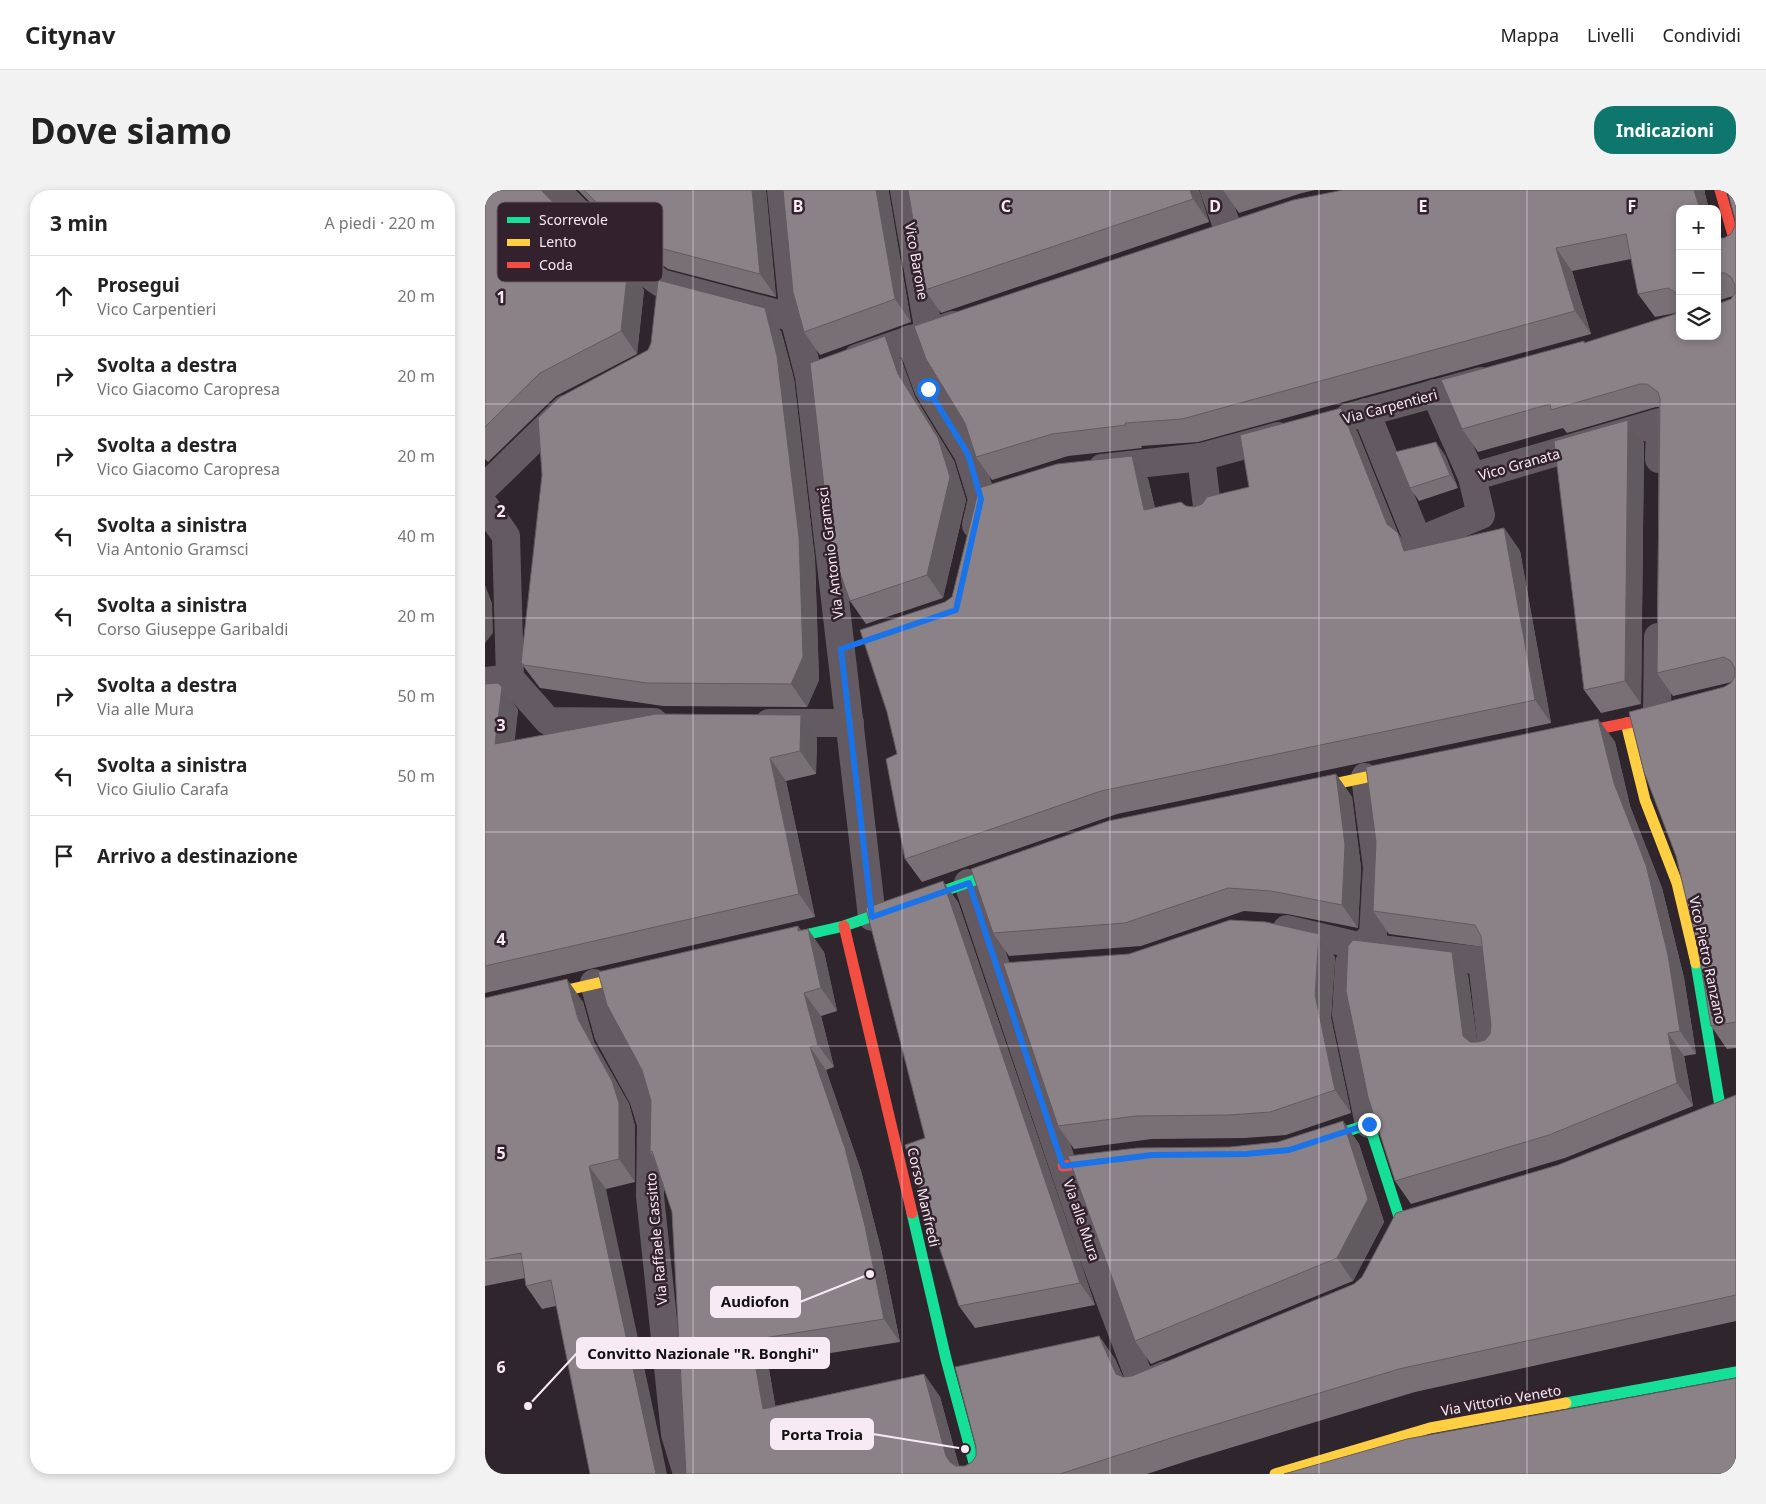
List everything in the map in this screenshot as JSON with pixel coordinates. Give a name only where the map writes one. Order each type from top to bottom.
[{"type":"street","points":[[557,190],[569,202]]},
{"type":"street","name":"Via Antonio Gramsci","points":[[781,190],[794,318],[809,376],[872,917]]},
{"type":"street","name":"Vico Barone","points":[[904,190],[919,336],[928,389],[968,454],[981,499]]},
{"type":"street","points":[[1214,190],[1229,232]]},
{"type":"street","points":[[1720,190],[1736,246]]},
{"type":"street","points":[[1202,241],[1257,223]]},
{"type":"street","points":[[658,310],[661,283],[794,318]]},
{"type":"street","points":[[809,376],[919,336],[977,318]]},
{"type":"street","name":"Via Carpentieri","points":[[1080,471],[1201,457],[1501,375]]},
{"type":"street","name":"Vico Granata","points":[[1366,412],[1418,541],[1481,515],[1472,478],[1435,393]]},
{"type":"street","points":[[485,487],[567,407],[584,399]]},
{"type":"street","name":"Vico Granata","points":[[1472,478],[1660,422],[1659,481]]},
{"type":"street","points":[[1201,457],[1208,515]]},
{"type":"street","points":[[971,545],[981,499],[1008,491]]},
{"type":"street","points":[[485,506],[506,536],[497,680],[548,721],[675,722]]},
{"type":"street","points":[[1657,715],[1658,608]]},
{"type":"street","points":[[841,649],[867,640]]},
{"type":"street","points":[[1558,737],[1626,723],[1736,695]]},
{"type":"street","points":[[743,723],[850,723]]},
{"type":"street","name":"Vico Pietro Ranzano","points":[[1626,723],[1645,800],[1677,883],[1699,975],[1721,1112],[1685,1126]]},
{"type":"street","points":[[1290,793],[1414,767]]},
{"type":"street","points":[[1365,778],[1377,867],[1373,934],[1349,963],[1346,1015],[1369,1124],[1401,1223]]},
{"type":"street","points":[[758,946],[845,926],[1022,864]]},
{"type":"street","name":"Via alle Mura","points":[[969,883],[1093,1255],[1142,1385],[1188,1366]]},
{"type":"street","name":"Corso Manfredi","points":[[845,926],[946,1359],[977,1474]]},
{"type":"street","points":[[1260,928],[1284,928],[1363,947],[1482,961],[1492,1050]]},
{"type":"street","points":[[485,1008],[652,970]]},
{"type":"street","points":[[999,972],[1028,970]]},
{"type":"street","name":"Via Raffaele Cassitto","points":[[594,983],[608,1034],[643,1098],[651,1124],[649,1196],[675,1434],[687,1474]]},
{"type":"street","points":[[1307,1144],[1369,1124]]},
{"type":"street","points":[[1063,1166],[1123,1159]]},
{"type":"street","points":[[1387,1249],[1401,1223],[1438,1212]]},
{"type":"street","name":"Via Vittorio Veneto","points":[[1275,1474],[1430,1428],[1736,1372]]},
{"type":"building","points":[[485,190],[541,190],[553,202],[497,202],[497,282],[626,282],[621,331],[540,373],[485,427]]},
{"type":"building","points":[[584,190],[752,190],[760,274],[663,249],[663,202],[596,202]]},
{"type":"building","points":[[783,190],[876,190],[895,299],[804,332],[793,292]]},
{"type":"building","points":[[908,190],[1190,190],[1193,199],[925,290]]},
{"type":"building","points":[[1343,190],[1694,190],[1699,205],[1676,205],[1676,294],[1668,288],[1638,294],[1626,234],[1556,248],[1575,311],[1182,419],[1125,423],[1126,425],[1052,434],[976,457],[965,423],[926,359],[914,326],[1293,200]]},
{"type":"building","points":[[1727,190],[1736,190],[1736,1022],[1711,1026],[1698,948],[1676,856],[1644,772],[1629,712],[1724,687],[1731,683],[1735,676],[1735,669],[1731,661],[1724,657],[1657,673],[1660,399],[1658,392],[1647,384],[1640,384],[1551,410],[1550,404],[1462,429],[1441,380],[1584,341],[1584,343],[1676,312],[1676,340],[1721,340],[1721,303],[1731,299],[1735,293],[1735,285],[1731,277],[1721,273],[1721,238],[1731,234],[1735,226],[1735,219]]},
{"type":"building","points":[[663,281],[765,308],[777,356],[799,537],[803,657],[791,684],[647,683],[524,665],[521,663],[542,475],[538,418],[560,397],[648,350],[651,343],[658,282]]},
{"type":"building","points":[[885,336],[898,374],[938,438],[950,477],[927,575],[850,601],[831,548],[810,363]]},
{"type":"building","points":[[1341,408],[1387,524],[1398,533],[1404,551],[1504,528],[1535,700],[1101,791],[905,859],[886,759],[897,754],[887,712],[860,630],[945,602],[952,597],[979,488],[1057,464],[1132,456],[1144,510],[1181,502],[1186,506],[1194,507],[1202,504],[1207,497],[1249,487],[1240,435]]},
{"type":"building","points":[[1628,420],[1625,681],[1584,690],[1554,441]]},
{"type":"building","points":[[1436,442],[1450,475],[1410,488],[1395,452]]},
{"type":"building","points":[[498,683],[502,687],[495,744],[656,714],[801,715],[800,751],[770,758],[799,894],[485,966],[485,684]]},
{"type":"building","points":[[1598,719],[1614,783],[1646,865],[1668,955],[1680,1031],[1668,1033],[1677,1083],[1549,1135],[1395,1181],[1368,1097],[1346,991],[1348,946],[1353,940],[1452,952],[1463,1036],[1470,1042],[1485,1040],[1490,1034],[1491,1025],[1481,936],[1475,925],[1373,911],[1376,842],[1366,767]]},
{"type":"building","points":[[1336,774],[1345,845],[1342,905],[1271,891],[1228,888],[1125,923],[993,933],[971,869],[1108,821]]},
{"type":"building","points":[[943,881],[1080,1283],[959,1306],[905,1145],[925,1138],[866,908]]},
{"type":"building","points":[[1230,920],[1266,922],[1319,934],[1315,995],[1335,1090],[1270,1112],[1229,1115],[1136,1116],[1058,1126],[1003,963],[1129,954]]},
{"type":"building","points":[[798,926],[798,931],[808,929],[821,988],[804,993],[818,1045],[810,1047],[845,1148],[865,1226],[884,1319],[751,1340],[763,1409],[924,1374],[946,1456],[956,1466],[965,1466],[972,1462],[976,1456],[976,1447],[955,1367],[1099,1336],[1116,1374],[1123,1377],[1132,1376],[1354,1284],[1362,1277],[1396,1213],[1558,1165],[1736,1095],[1736,1295],[1399,1369],[1174,1437],[1060,1474],[686,1474],[672,1212],[652,1151],[650,1152],[651,1101],[642,1070],[607,1005],[598,972]]},
{"type":"building","points":[[567,979],[578,1019],[612,1081],[619,1103],[619,1159],[589,1166],[656,1474],[590,1474],[551,1280],[526,1286],[521,1253],[485,1260],[485,998]]},
{"type":"building","points":[[1343,1121],[1368,1199],[1337,1258],[1135,1341],[1068,1156],[1137,1148],[1230,1147],[1278,1142]]},
{"type":"building","points":[[1736,1378],[1736,1474],[1284,1474],[1407,1439]]},
{"type":"traffic: fast","points":[[774,942],[844,926],[1009,868]]},
{"type":"traffic: fast","points":[[1696,963],[1721,1112],[1697,1122]]},
{"type":"traffic: fast","points":[[1314,1142],[1369,1124],[1401,1223],[1427,1215]]},
{"type":"traffic: fast","points":[[912,1213],[946,1359],[977,1474]]},
{"type":"traffic: fast","points":[[1566,1403],[1736,1372]]},
{"type":"traffic: slow","points":[[1626,723],[1645,800],[1677,883],[1696,963]]},
{"type":"traffic: slow","points":[[1306,790],[1404,769]]},
{"type":"traffic: slow","points":[[485,1009],[637,974]]},
{"type":"traffic: slow","points":[[1275,1474],[1430,1428],[1566,1403]]},
{"type":"traffic: jam","points":[[1720,190],[1736,246]]},
{"type":"traffic: jam","points":[[1568,735],[1642,720],[1736,695]]},
{"type":"traffic: jam","points":[[844,926],[912,1213]]},
{"type":"traffic: jam","points":[[1063,1166],[1107,1161]]},
{"type":"place","name":"Audiofon","points":[[870,1274]]},
{"type":"place","name":"Convitto Nazionale \"R. Bonghi\"","points":[[528,1406]]},
{"type":"place","name":"Porta Troia","points":[[965,1449]]},
{"type":"route","points":[[928,389],[968,454],[981,499],[956,610],[841,649],[872,917],[969,883],[1063,1166],[1152,1155],[1246,1154],[1289,1150],[1369,1124]]}]
